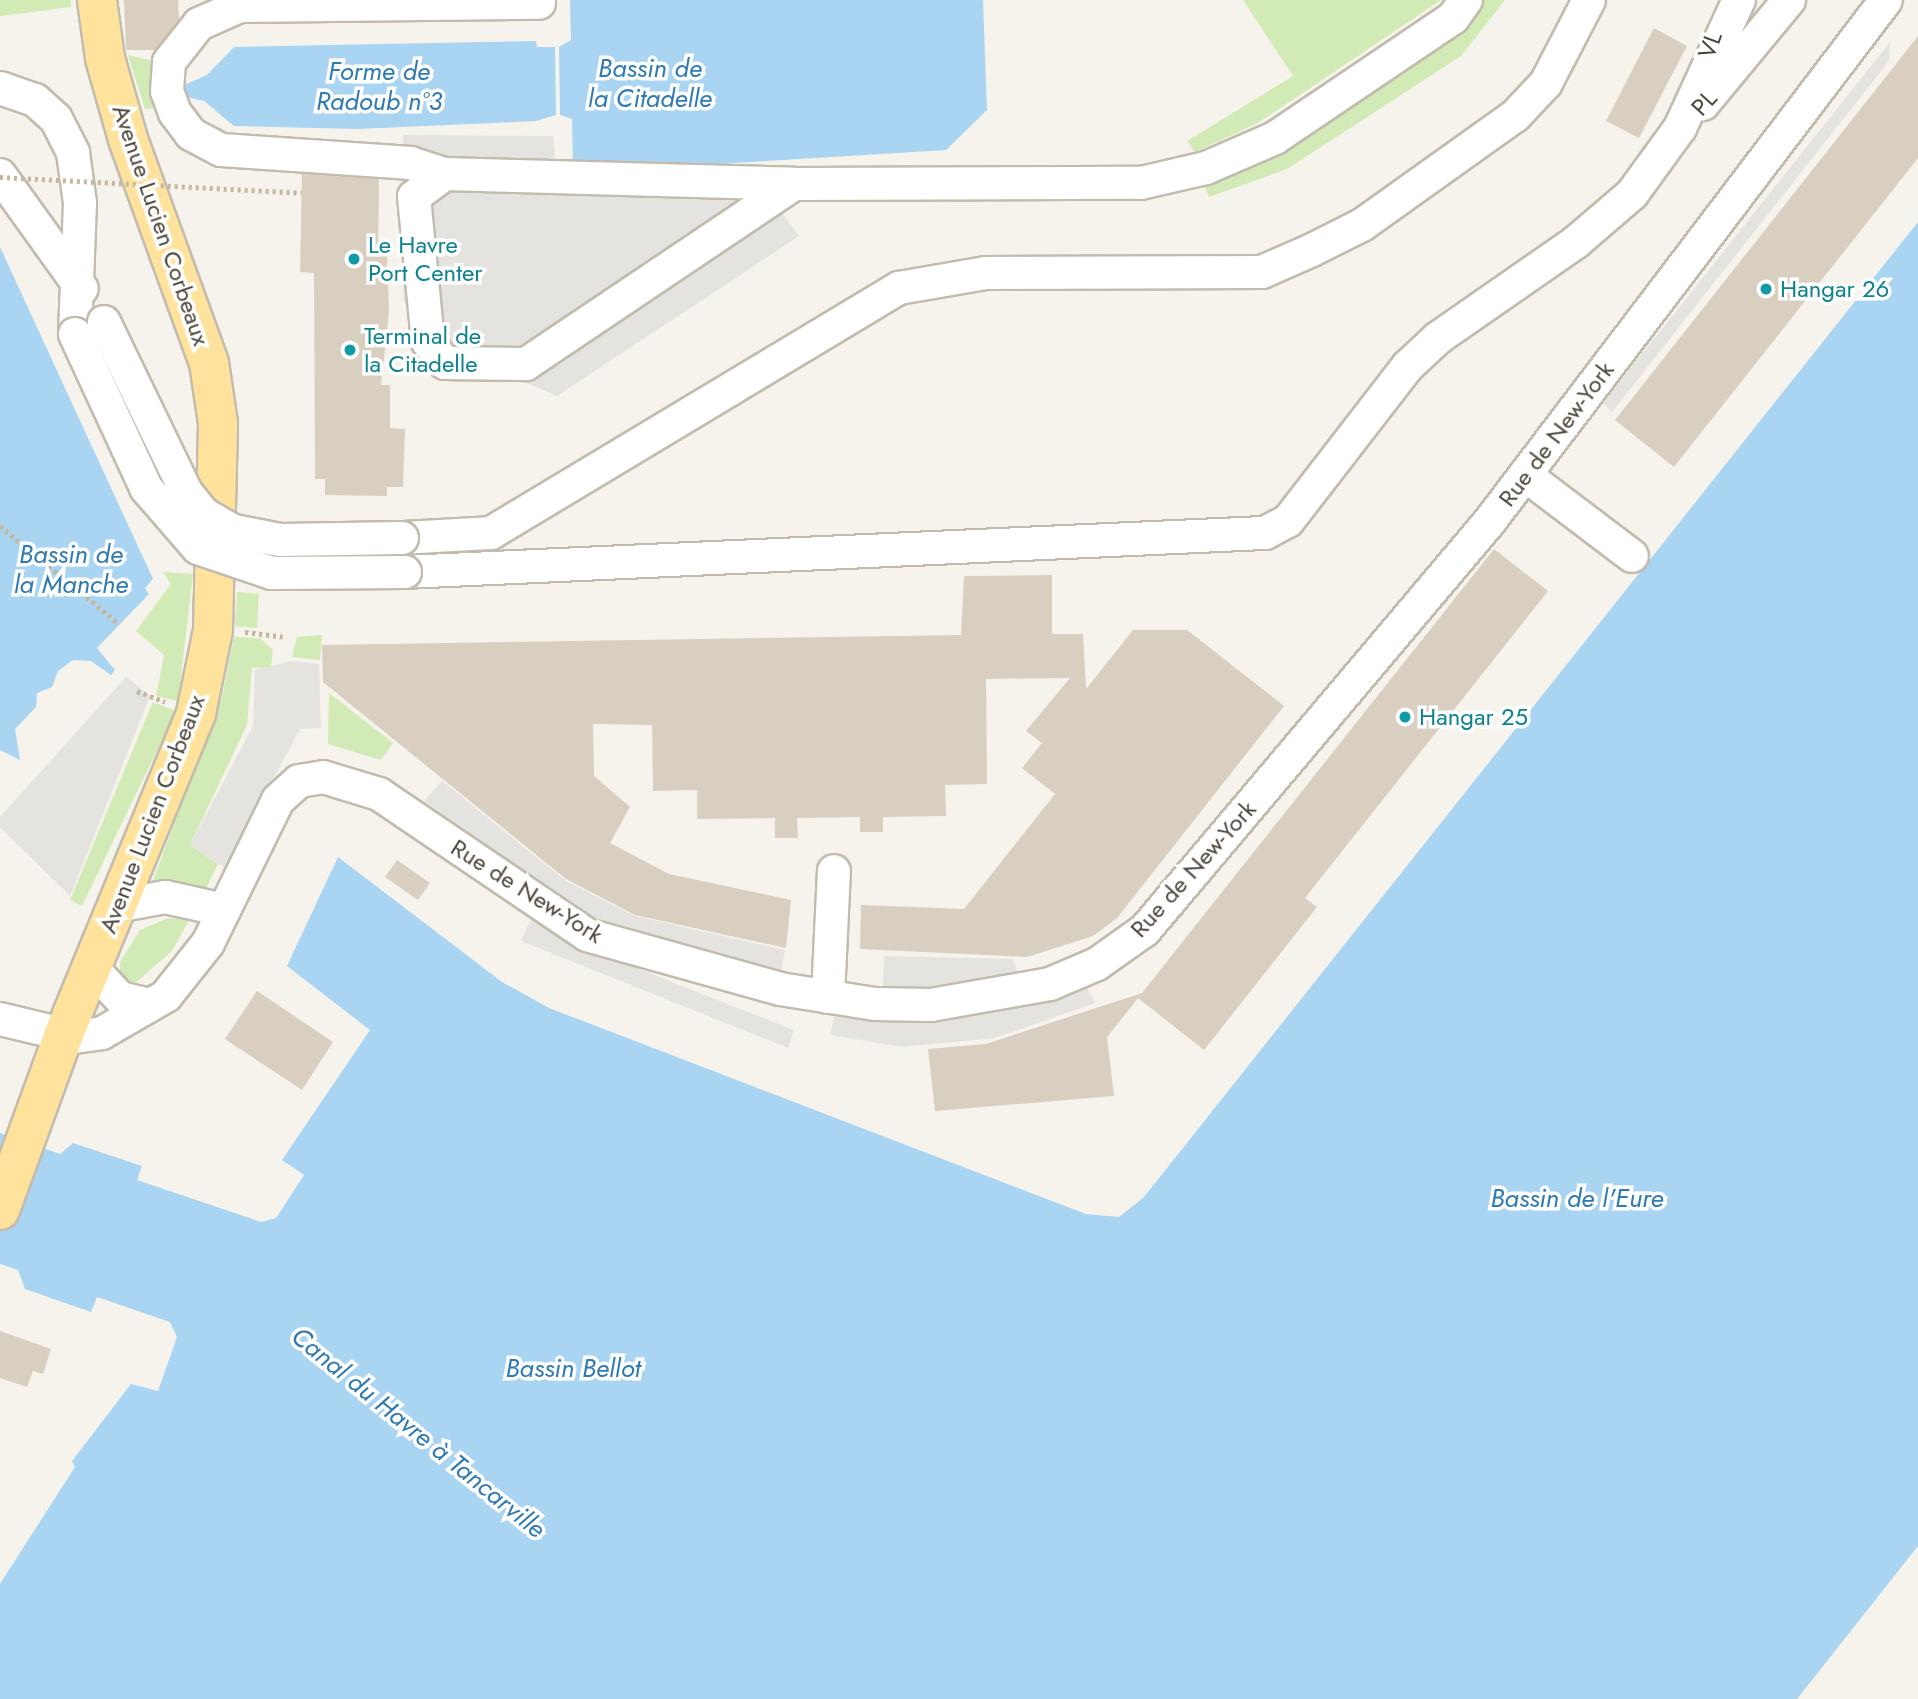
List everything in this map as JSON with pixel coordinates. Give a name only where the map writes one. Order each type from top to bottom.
[{"type":"main road","name":"Avenue Lucien Corbeaux","points":[[0,1210],[64,1034],[196,713],[208,656],[218,423],[199,321],[128,139],[105,58],[97,0]]},
{"type":"street","points":[[539,3],[240,6],[199,24],[169,62],[167,91],[174,113],[191,134],[221,150],[411,163],[444,174],[794,184],[1141,183],[1206,168],[1275,138],[1453,18],[1466,0]]},
{"type":"street","points":[[0,176],[104,322],[186,492],[204,514],[234,531],[280,540],[491,533],[899,288],[986,273],[1262,272],[1312,250],[1395,204],[1515,116],[1546,83],[1589,0]]},
{"type":"street","name":"VL","points":[[1680,128],[1720,17],[1717,0]]},
{"type":"street","name":"PL","points":[[1680,128],[1740,0]]},
{"type":"street","name":"PL","points":[[1680,128],[1775,24],[1789,0]]},
{"type":"street","name":"Rue de New-York","points":[[0,1019],[64,1034],[102,1033],[166,996],[208,943],[278,800],[299,781],[350,780],[587,935],[629,951],[828,997],[931,1005],[994,997],[1097,964],[1145,930],[1525,475],[1886,0]]},
{"type":"street","points":[[0,88],[35,100],[56,119],[73,153],[80,285],[75,334],[146,488],[198,548],[272,573],[405,572],[1265,533],[1303,503],[1408,366],[1632,194],[1680,128]]},
{"type":"street","points":[[444,174],[414,197],[428,342],[444,363],[526,364],[794,184]]},
{"type":"street","points":[[1525,475],[1632,556]]},
{"type":"street","points":[[828,997],[834,871]]},
{"type":"street","points":[[117,906],[165,897],[225,911]]},
{"type":"street","points":[[92,968],[120,998],[150,1005]]},
{"type":"path","points":[[0,176],[302,193]]},
{"type":"path","points":[[0,526],[118,623]]},
{"type":"path","points":[[257,633],[284,637]]},
{"type":"path","points":[[137,691],[153,698]]},
{"type":"green space","points":[[0,0],[71,0],[71,7],[0,16]]},
{"type":"green space","points":[[1243,0],[1441,0],[1258,123],[1195,152],[1187,141],[1293,76]]},
{"type":"green space","points":[[1483,0],[1505,0],[1461,56],[1287,169],[1209,197],[1203,184],[1469,20]]},
{"type":"green space","points":[[128,55],[153,61],[159,108],[145,109]]},
{"type":"green space","points":[[163,572],[193,574],[178,701],[156,696],[164,655],[136,631],[171,584]]},
{"type":"green space","points":[[237,592],[259,594],[257,628],[235,626]]},
{"type":"green space","points":[[322,635],[320,660],[292,657],[297,637]]},
{"type":"green space","points":[[234,637],[260,638],[273,650],[271,667],[252,668],[247,725],[190,845],[218,864],[204,892],[149,891],[222,697]]},
{"type":"green space","points":[[329,693],[393,743],[381,760],[328,744]]},
{"type":"green space","points":[[153,702],[176,711],[82,906],[70,900]]},
{"type":"green space","points":[[168,918],[189,920],[172,951],[134,984],[120,976],[120,962],[140,930]]},
{"type":"shaded area","points":[[1890,42],[1889,61],[1612,412],[1603,403]]},
{"type":"shaded area","points":[[403,135],[553,136],[557,176],[753,174],[799,236],[557,396],[522,381],[451,382],[429,375],[403,298]]},
{"type":"shaded area","points":[[291,661],[319,664],[321,728],[300,729],[225,868],[190,845],[253,726],[255,670]]},
{"type":"shaded area","points":[[126,677],[150,696],[70,896],[0,827],[0,817]]},
{"type":"shaded area","points":[[442,781],[566,881],[635,916],[785,950],[781,972],[624,934],[588,916],[424,801]]},
{"type":"shaded area","points":[[531,919],[598,953],[794,1030],[788,1048],[521,941]]},
{"type":"shaded area","points":[[884,956],[1013,959],[1018,973],[932,987],[883,986]]},
{"type":"shaded area","points":[[1086,985],[1095,1003],[995,1038],[902,1047],[830,1035],[834,1017],[928,1021],[1022,1007]]},
{"type":"water","name":"Bassin de la Citadelle","points":[[570,0],[983,0],[987,110],[946,150],[573,173],[572,119],[560,115],[559,47],[571,40]]},
{"type":"water","name":"Forme de Radoub n°3","points":[[536,41],[537,47],[555,47],[556,115],[536,121],[357,129],[234,126],[204,101],[182,96],[182,86],[207,75],[234,47]]},
{"type":"water","points":[[1918,222],[1918,1546],[1797,1699],[0,1699],[0,1584],[75,1467],[72,1461],[131,1384],[158,1391],[177,1337],[170,1322],[97,1297],[91,1312],[25,1289],[18,1270],[0,1264],[0,1133],[60,1154],[73,1143],[142,1166],[137,1180],[261,1222],[276,1218],[304,1175],[282,1160],[370,1030],[287,966],[338,857],[502,982],[549,1008],[1086,1214],[1119,1217],[1144,1197]]},
{"type":"water","name":"Bassin de la Manche","points":[[0,247],[153,579],[145,588],[149,594],[97,648],[115,670],[111,675],[91,661],[73,660],[58,671],[52,687],[37,693],[36,707],[15,729],[20,760],[0,750]]},
{"type":"building","points":[[124,0],[178,0],[179,20],[155,50],[126,50]]},
{"type":"building","points":[[1654,28],[1687,46],[1639,138],[1606,121]]},
{"type":"building","name":"Hangar 26","points":[[1918,36],[1918,158],[1674,467],[1615,420]]},
{"type":"building","name":"Terminal de la Citadelle","points":[[302,174],[379,179],[378,255],[387,255],[389,312],[381,385],[390,385],[390,428],[405,429],[403,487],[387,487],[387,496],[325,495],[325,479],[315,479],[314,273],[300,272]]},
{"type":"building","name":"Hangar 25","points":[[1494,549],[1548,591],[1305,898],[1317,907],[1204,1050],[1138,998]]},
{"type":"building","points":[[1052,575],[1052,634],[1083,634],[1086,689],[1133,630],[1187,630],[1284,706],[1117,918],[1093,936],[1027,957],[860,949],[861,905],[964,909],[1055,794],[1022,768],[1042,743],[1026,731],[1070,678],[986,679],[987,784],[945,785],[946,816],[883,817],[883,832],[860,832],[860,817],[797,818],[798,838],[775,838],[775,818],[697,819],[697,790],[653,791],[652,725],[593,724],[594,776],[630,807],[610,843],[669,874],[791,900],[786,948],[635,915],[566,879],[323,682],[322,645],[961,635],[964,576]]},
{"type":"building","points":[[397,860],[430,883],[418,900],[385,877]]},
{"type":"building","points":[[257,991],[333,1042],[302,1090],[225,1039]]},
{"type":"building","points":[[1142,993],[1107,1037],[1114,1096],[935,1111],[928,1049],[986,1044]]},
{"type":"building","points":[[0,1331],[51,1349],[43,1374],[33,1371],[27,1387],[0,1378]]},
{"type":"place","name":"Le Havre Port Center","points":[[354,259]]},
{"type":"place","name":"Hangar 26","points":[[1766,289]]},
{"type":"place","name":"Terminal de la Citadelle","points":[[350,350]]},
{"type":"place","name":"Hangar 25","points":[[1405,717]]},
{"type":"water label","name":"Bassin de l'Eure","points":[[1577,1199]]},
{"type":"water label","name":"Bassin Bellot","points":[[573,1369]]},
{"type":"water label","name":"Canal du Havre à Tancarville","points":[[418,1433]]}]
